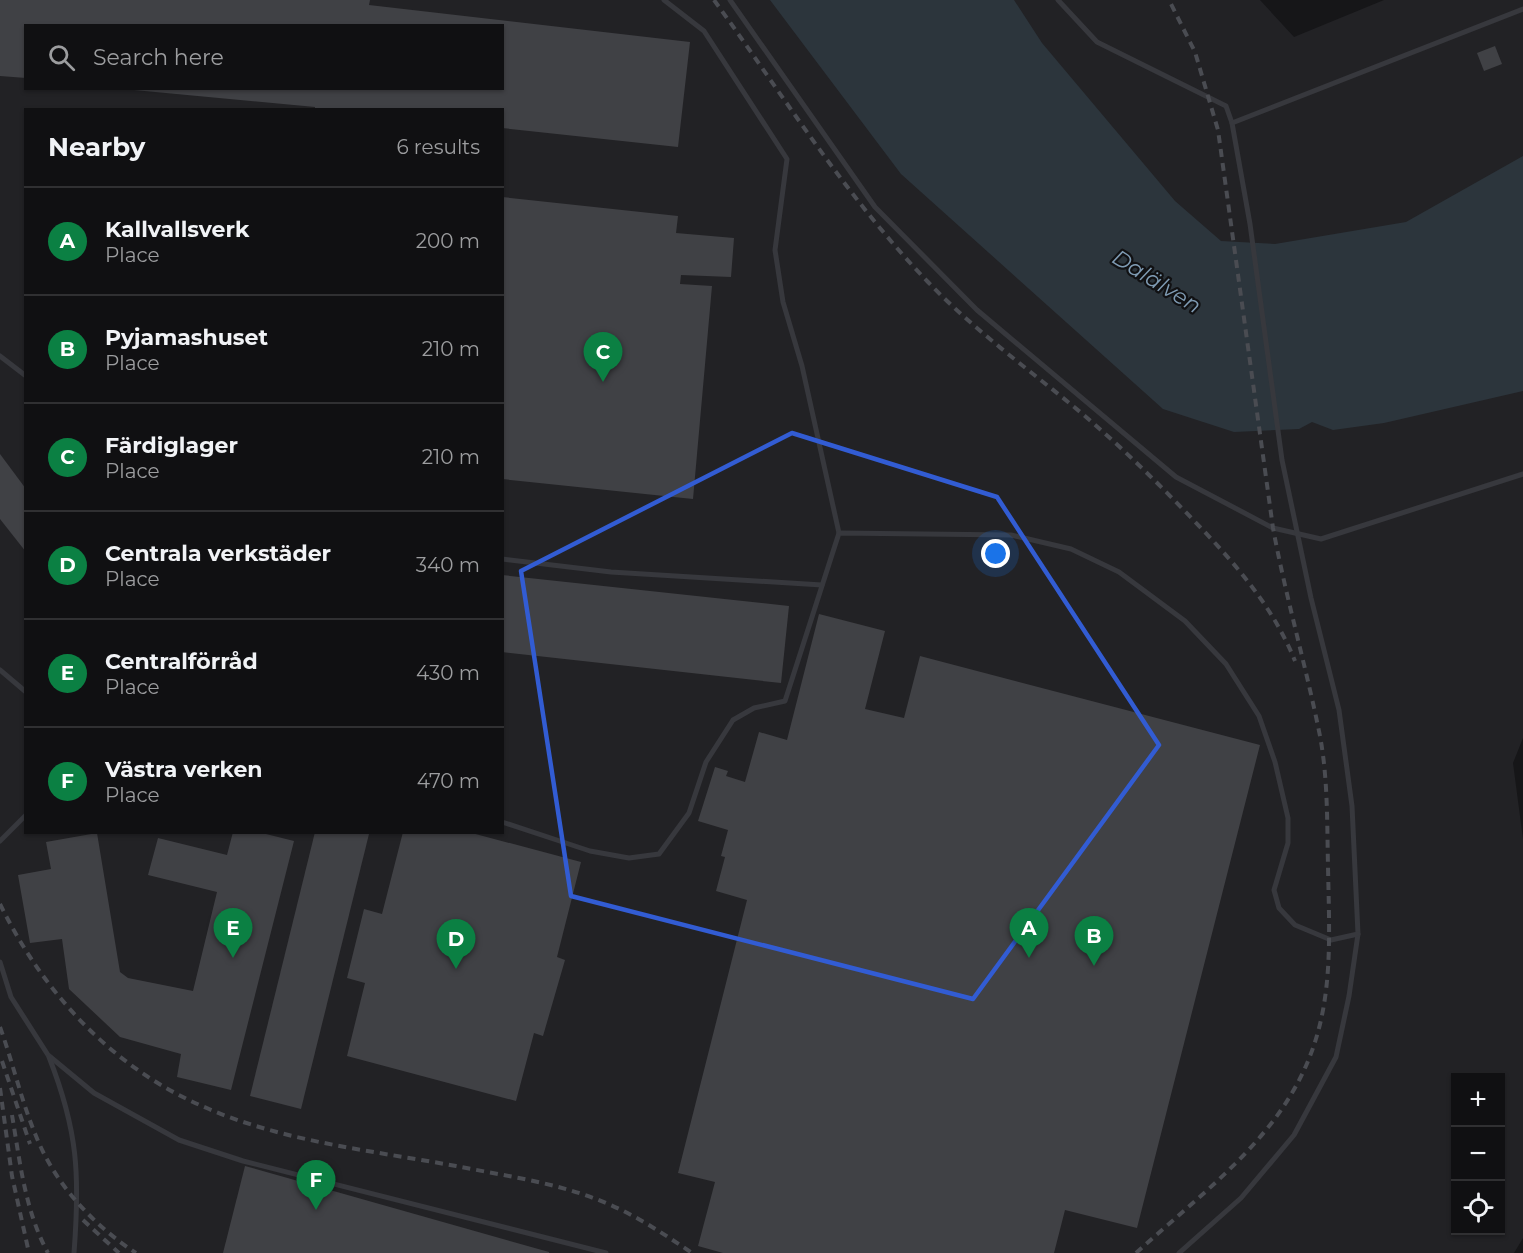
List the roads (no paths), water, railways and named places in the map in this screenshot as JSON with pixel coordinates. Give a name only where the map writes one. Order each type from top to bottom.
[{"type":"lane","points":[[504,823],[590,851],[629,858],[659,854],[689,813],[706,762],[733,720],[754,708],[785,701],[839,533],[802,366],[783,302],[775,250],[787,159],[704,31],[664,0]]},
{"type":"lane","points":[[730,0],[875,207],[978,310],[1176,477],[1273,528],[1321,539],[1523,474]]},
{"type":"lane","points":[[1058,0],[1097,42],[1226,106],[1232,123],[1250,224],[1282,460],[1297,534],[1339,710],[1352,806],[1358,934],[1349,996],[1336,1057],[1294,1135],[1241,1198],[1179,1253]]},
{"type":"lane","points":[[1232,123],[1523,9]]},
{"type":"lane","points":[[0,356],[24,374]]},
{"type":"lane","points":[[839,533],[1011,535],[1071,549],[1119,572],[1185,621],[1226,664],[1259,716],[1275,762],[1288,818],[1288,843],[1274,890],[1279,908],[1296,925],[1331,940],[1358,934]]},
{"type":"lane","points":[[504,559],[611,572],[822,585]]},
{"type":"lane","points":[[0,670],[24,690]]},
{"type":"lane","points":[[0,841],[24,818]]},
{"type":"lane","points":[[0,962],[11,997],[48,1055],[68,1110],[78,1163],[74,1253]]},
{"type":"lane","points":[[48,1055],[94,1093],[179,1140],[243,1161],[606,1253]]},
{"type":"water","name":"Dalälven","points":[[770,0],[1014,0],[1042,43],[1175,201],[1221,241],[1275,244],[1406,222],[1523,156],[1523,391],[1384,423],[1333,430],[1312,422],[1299,429],[1234,432],[1163,409],[901,174]]},
{"type":"railway","points":[[714,0],[816,145],[898,249],[962,315],[1090,420],[1186,512],[1229,558],[1254,590],[1277,624],[1295,661]]},
{"type":"railway","points":[[1136,1253],[1206,1192],[1255,1143],[1292,1094],[1307,1063],[1318,1032],[1328,970],[1329,937],[1327,801],[1323,752],[1273,528],[1218,130],[1195,52],[1169,0]]},
{"type":"railway","points":[[0,904],[38,969],[85,1026],[142,1073],[175,1093],[238,1120],[299,1138],[456,1166],[570,1190],[629,1214],[692,1253]]},
{"type":"railway","points":[[0,1027],[31,1122],[44,1154],[54,1171],[90,1216],[136,1253]]},
{"type":"railway","points":[[2,1061],[30,1144]]},
{"type":"railway","points":[[0,1088],[12,1176],[29,1253]]},
{"type":"railway","points":[[12,1115],[29,1203],[48,1253]]},
{"type":"railway","points":[[83,1220],[119,1253]]},
{"type":"place","name":"Färdiglager","points":[[603,382]]},
{"type":"place","name":"Centralförråd","points":[[233,958]]},
{"type":"place","name":"Kallvallsverk","points":[[1029,958]]},
{"type":"place","name":"Pyjamashuset","points":[[1094,966]]},
{"type":"place","name":"Centrala verkstäder","points":[[456,969]]},
{"type":"place","name":"Västra verken","points":[[316,1210]]}]
